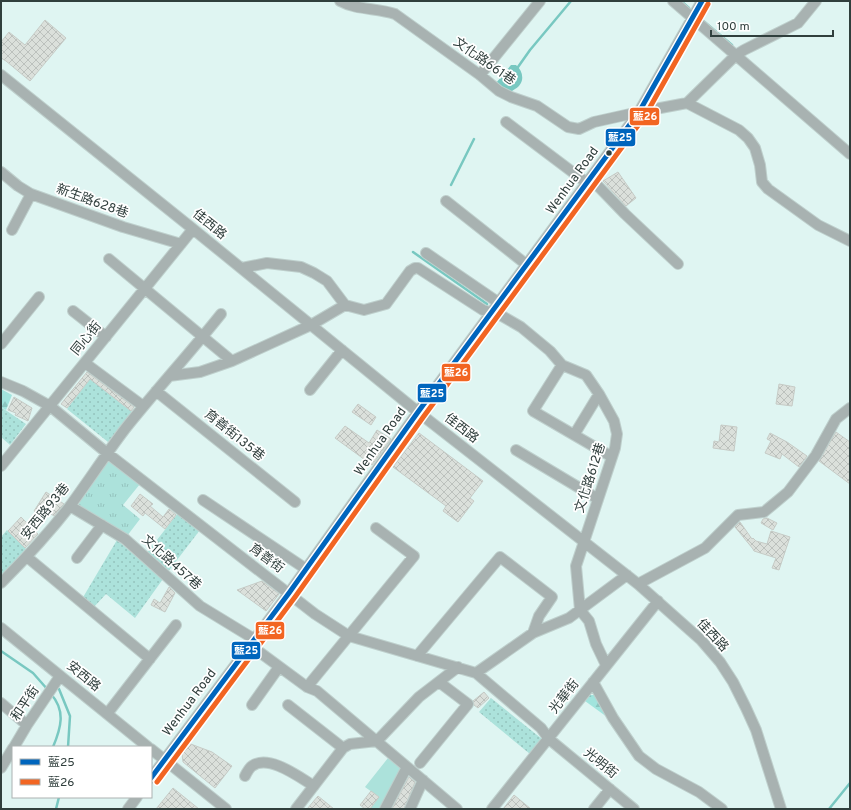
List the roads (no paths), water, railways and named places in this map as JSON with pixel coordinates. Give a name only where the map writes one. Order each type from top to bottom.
[{"type":"street","name":"文化路661巷","points":[[340,1],[347,5],[395,14],[480,75],[499,91],[537,106],[568,127],[579,129],[594,122],[687,103]]},
{"type":"street","points":[[480,75],[540,1]]},
{"type":"street","points":[[673,1],[850,154]]},
{"type":"street","name":"Wenhua Road","points":[[152,777],[289,593],[418,412],[639,112],[702,1]]},
{"type":"street","points":[[816,1],[798,23],[736,55],[687,103],[739,130],[748,138],[755,148],[760,165],[762,182],[768,189],[818,226],[850,241]]},
{"type":"street","name":"佳西路","points":[[1,75],[242,268],[418,412],[658,600],[701,640],[720,662],[733,682],[756,730],[781,809]]},
{"type":"street","points":[[506,122],[588,182],[598,186],[678,264]]},
{"type":"street","name":"新生路628巷","points":[[1,172],[18,186],[31,194],[123,228],[181,244]]},
{"type":"street","points":[[12,230],[31,194]]},
{"type":"street","points":[[446,201],[527,265]]},
{"type":"street","name":"同心街","points":[[1,466],[193,229]]},
{"type":"street","points":[[426,252],[499,303]]},
{"type":"street","points":[[109,259],[232,361]]},
{"type":"street","points":[[169,376],[200,372],[232,361],[311,325],[345,305],[327,281],[301,267],[267,263],[242,268]]},
{"type":"street","name":"文化路612巷","points":[[345,305],[364,310],[386,304],[410,271],[418,268],[483,310],[502,316],[534,337],[550,351],[562,365],[586,375],[599,394],[614,422],[617,434],[615,448],[576,566],[580,610]]},
{"type":"street","points":[[1,344],[38,297]]},
{"type":"street","points":[[73,311],[106,337]]},
{"type":"street","points":[[106,453],[143,406],[221,314]]},
{"type":"street","points":[[310,390],[342,350]]},
{"type":"street","points":[[85,363],[143,406]]},
{"type":"street","points":[[562,365],[533,411],[612,457]]},
{"type":"street","name":"育善街","points":[[1,382],[24,391],[50,406],[106,453],[315,614],[349,636],[476,673],[541,728],[549,739]]},
{"type":"street","name":"育善街135巷","points":[[156,391],[295,502]]},
{"type":"street","points":[[574,435],[599,394]]},
{"type":"street","points":[[638,584],[705,548],[738,515],[764,512],[788,492],[816,455],[836,419],[850,408]]},
{"type":"street","points":[[516,450],[598,498]]},
{"type":"street","name":"安西路93巷","points":[[1,583],[27,557],[70,506],[106,453]]},
{"type":"street","points":[[203,500],[306,569]]},
{"type":"street","name":"文化路457巷","points":[[70,506],[125,539],[200,606],[252,642],[279,667],[307,687],[317,691],[457,809]]},
{"type":"street","points":[[77,558],[102,525]]},
{"type":"street","points":[[307,687],[414,556],[376,528]]},
{"type":"street","points":[[27,557],[150,659]]},
{"type":"street","points":[[417,656],[500,557],[552,597],[538,616],[533,633]]},
{"type":"street","points":[[476,673],[533,633],[569,618],[626,575]]},
{"type":"street","name":"光華街","points":[[493,809],[658,600]]},
{"type":"street","points":[[580,610],[589,621],[596,644],[606,665]]},
{"type":"street","points":[[107,714],[176,625]]},
{"type":"street","name":"安西路","points":[[1,628],[147,746]]},
{"type":"street","points":[[252,706],[279,667]]},
{"type":"street","points":[[296,809],[343,748],[350,744],[377,741],[418,697],[458,667]]},
{"type":"street","name":"和平街","points":[[14,746],[60,676]]},
{"type":"street","points":[[420,763],[468,704],[440,682]]},
{"type":"street","points":[[593,682],[613,718],[639,756],[656,769],[699,792],[722,809]]},
{"type":"street","points":[[1,703],[27,725]]},
{"type":"street","points":[[288,705],[343,748]]},
{"type":"street","name":"光明街","points":[[549,739],[634,809]]},
{"type":"street","name":"和平街","points":[[1,766],[12,750]]},
{"type":"street","points":[[152,750],[226,809]]},
{"type":"street","points":[[245,776],[250,766],[260,763],[271,764],[282,767],[314,786]]},
{"type":"street","points":[[385,809],[407,767]]},
{"type":"street","points":[[410,809],[423,780]]},
{"type":"street","points":[[594,809],[610,789]]},
{"type":"street","points":[[128,809],[136,798]]},
{"type":"waterway","points":[[518,67],[530,50],[571,1]]},
{"type":"waterway","points":[[681,1],[689,8]]},
{"type":"waterway","points":[[701,19],[732,45]]},
{"type":"waterway","points":[[451,185],[474,139]]},
{"type":"waterway","points":[[413,252],[487,304]]},
{"type":"waterway","points":[[1,651],[33,673],[48,690]]},
{"type":"waterway","points":[[59,689],[70,716],[68,746]]},
{"type":"waterway","points":[[51,694],[59,707],[61,720],[53,746]]},
{"type":"waterway","points":[[829,809],[850,783]]},
{"type":"waterway","points":[[56,809],[59,798]]}]
